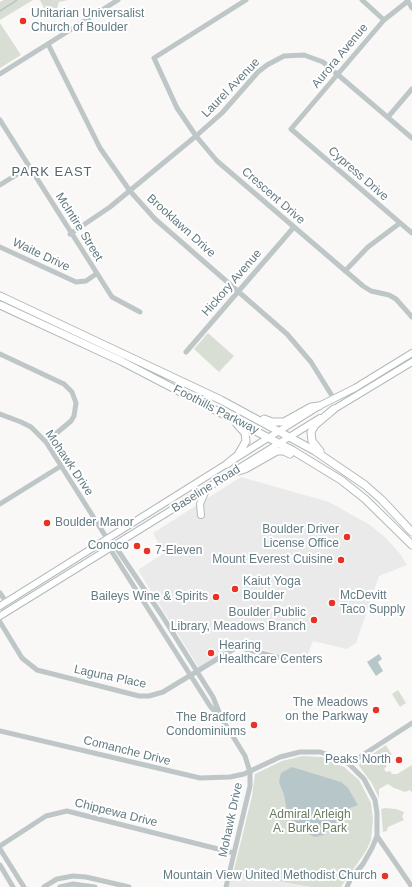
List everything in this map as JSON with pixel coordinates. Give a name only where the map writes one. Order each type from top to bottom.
[{"type":"highway","name":"Foothills Parkway","points":[[0,296],[221,400],[327,458],[378,496],[412,532]]},
{"type":"highway","name":"Foothills Parkway","points":[[0,304],[120,361],[280,443],[328,472],[373,505],[412,545]]},
{"type":"highway","points":[[221,400],[228,401],[262,418],[276,423],[287,422],[311,407],[319,406]]},
{"type":"highway","points":[[327,458],[314,444],[311,432],[315,425],[334,409]]},
{"type":"highway","points":[[225,415],[242,428],[246,437],[245,445],[242,450],[227,464]]},
{"type":"highway","points":[[235,472],[246,469],[273,453],[282,450],[315,468],[328,472]]},
{"type":"main road","name":"Baseline Road","points":[[0,606],[319,406],[355,388],[412,353]]},
{"type":"main road","name":"Baseline Road","points":[[0,616],[412,362]]},
{"type":"main road","points":[[201,515],[200,504],[206,489]]},
{"type":"street","points":[[0,74],[118,0]]},
{"type":"street","name":"Crescent Drive","points":[[246,0],[154,58],[177,108],[196,136],[217,160],[366,289],[389,295],[396,299],[403,304],[412,317]]},
{"type":"street","points":[[362,0],[384,20]]},
{"type":"street","points":[[407,0],[412,8]]},
{"type":"street","name":"Aurora Avenue","points":[[291,129],[384,20],[407,0]]},
{"type":"street","name":"Brooklawn Drive","points":[[48,44],[100,148],[130,191],[155,219],[238,290],[297,345],[311,362],[334,399]]},
{"type":"street","name":"Laurel Avenue","points":[[70,234],[130,191],[222,113],[244,86],[258,72],[275,60],[284,56],[304,55],[323,62],[412,138]]},
{"type":"street","points":[[388,117],[412,89]]},
{"type":"street","name":"McIntire Street","points":[[0,120],[70,234],[112,297],[140,312]]},
{"type":"street","name":"Cypress Drive","points":[[291,129],[412,233]]},
{"type":"street","points":[[0,185],[29,167]]},
{"type":"street","points":[[345,271],[368,247],[400,223]]},
{"type":"street","name":"Hickory Avenue","points":[[186,352],[294,227]]},
{"type":"street","name":"Waite Drive","points":[[0,246],[76,282],[86,281],[96,274]]},
{"type":"street","points":[[0,354],[64,384],[72,392],[76,403],[74,416],[71,421],[46,442]]},
{"type":"street","name":"Mohawk Drive","points":[[0,414],[26,424],[46,442],[112,547],[112,552],[190,675],[210,706],[221,717]]},
{"type":"street","points":[[0,504],[61,466]]},
{"type":"street","name":"Mohawk Drive","points":[[112,547],[118,550],[197,671],[216,703],[221,717],[245,756],[250,772],[250,786],[226,887]]},
{"type":"street","points":[[0,593],[6,602]]},
{"type":"street","name":"Laguna Place","points":[[0,622],[22,658],[33,668],[140,696],[149,696],[163,692],[237,647],[297,662]]},
{"type":"street","points":[[347,887],[351,878],[368,857],[377,836],[377,813],[375,800],[364,779],[349,764],[412,723]]},
{"type":"street","name":"Comanche Drive","points":[[0,731],[187,776],[213,779],[250,772],[280,757],[300,752],[320,752],[349,764]]},
{"type":"street","name":"Chippewa Drive","points":[[0,847],[46,816],[67,811],[234,853]]},
{"type":"street","points":[[377,836],[412,887]]},
{"type":"street","points":[[0,847],[24,887]]},
{"type":"street","points":[[0,865],[13,887]]},
{"type":"street","points":[[44,887],[57,880],[81,876],[129,887]]},
{"type":"street","points":[[60,887],[73,884],[95,887]]},
{"type":"shaded area","points":[[241,477],[329,502],[370,525],[386,538],[400,554],[407,565],[379,576],[356,643],[347,649],[313,641],[308,654],[289,657],[240,643],[199,668],[138,570],[164,553],[153,533]]},
{"type":"shaded area","points":[[379,654],[382,659],[378,662],[383,671],[376,676],[367,662]]},
{"type":"shaded area","points":[[292,767],[341,782],[348,788],[358,805],[342,811],[337,821],[324,835],[315,837],[299,830],[290,819],[279,782],[281,773]]},
{"type":"shaded area","points":[[233,874],[296,885],[311,887],[228,887]]},
{"type":"green space","points":[[4,0],[33,0],[0,20],[0,2]]},
{"type":"green space","points":[[40,0],[68,0],[59,2],[57,9],[47,14]]},
{"type":"green space","points":[[0,23],[21,55],[0,68]]},
{"type":"green space","points":[[208,333],[234,356],[219,372],[194,349]]},
{"type":"green space","points":[[398,690],[406,703],[400,707],[392,694]]},
{"type":"green space","points":[[386,745],[392,755],[383,760],[387,766],[384,769],[386,772],[390,771],[392,774],[397,774],[412,765],[412,793],[410,790],[405,792],[388,784],[379,789],[379,798],[371,782],[359,766],[360,762]]},
{"type":"green space","name":"Admiral Arleigh A. Burke Park","points":[[302,756],[322,757],[344,767],[359,780],[371,803],[373,819],[371,840],[366,851],[341,887],[311,887],[233,874],[252,796],[255,774],[282,761]]},
{"type":"green space","points":[[381,809],[396,809],[404,812],[402,817],[404,820],[388,827],[387,831],[383,832]]},
{"type":"waterway","points":[[0,11],[17,0]]},
{"type":"place","name":"Unitarian Universalist Church of Boulder","points":[[23,21]]},
{"type":"place","name":"Boulder Manor","points":[[47,523]]},
{"type":"place","name":"Boulder Driver License Office","points":[[347,537]]},
{"type":"place","name":"Conoco","points":[[137,546]]},
{"type":"place","name":"7-Eleven","points":[[147,551]]},
{"type":"place","name":"Mount Everest Cuisine","points":[[341,560]]},
{"type":"place","name":"Kaiut Yoga Boulder","points":[[235,589]]},
{"type":"place","name":"Baileys Wine & Spirits","points":[[216,597]]},
{"type":"place","name":"McDevitt Taco Supply","points":[[332,603]]},
{"type":"place","name":"Boulder Public Library, Meadows Branch","points":[[314,620]]},
{"type":"place","name":"Hearing Healthcare Centers","points":[[211,653]]},
{"type":"place","name":"The Meadows on the Parkway","points":[[376,710]]},
{"type":"place","name":"The Bradford Condominiums","points":[[254,725]]},
{"type":"place","name":"Peaks North","points":[[399,760]]},
{"type":"place","name":"Mountain View United Methodist Church","points":[[385,876]]},
{"type":"district","name":"PARK EAST","points":[[52,172]]}]
